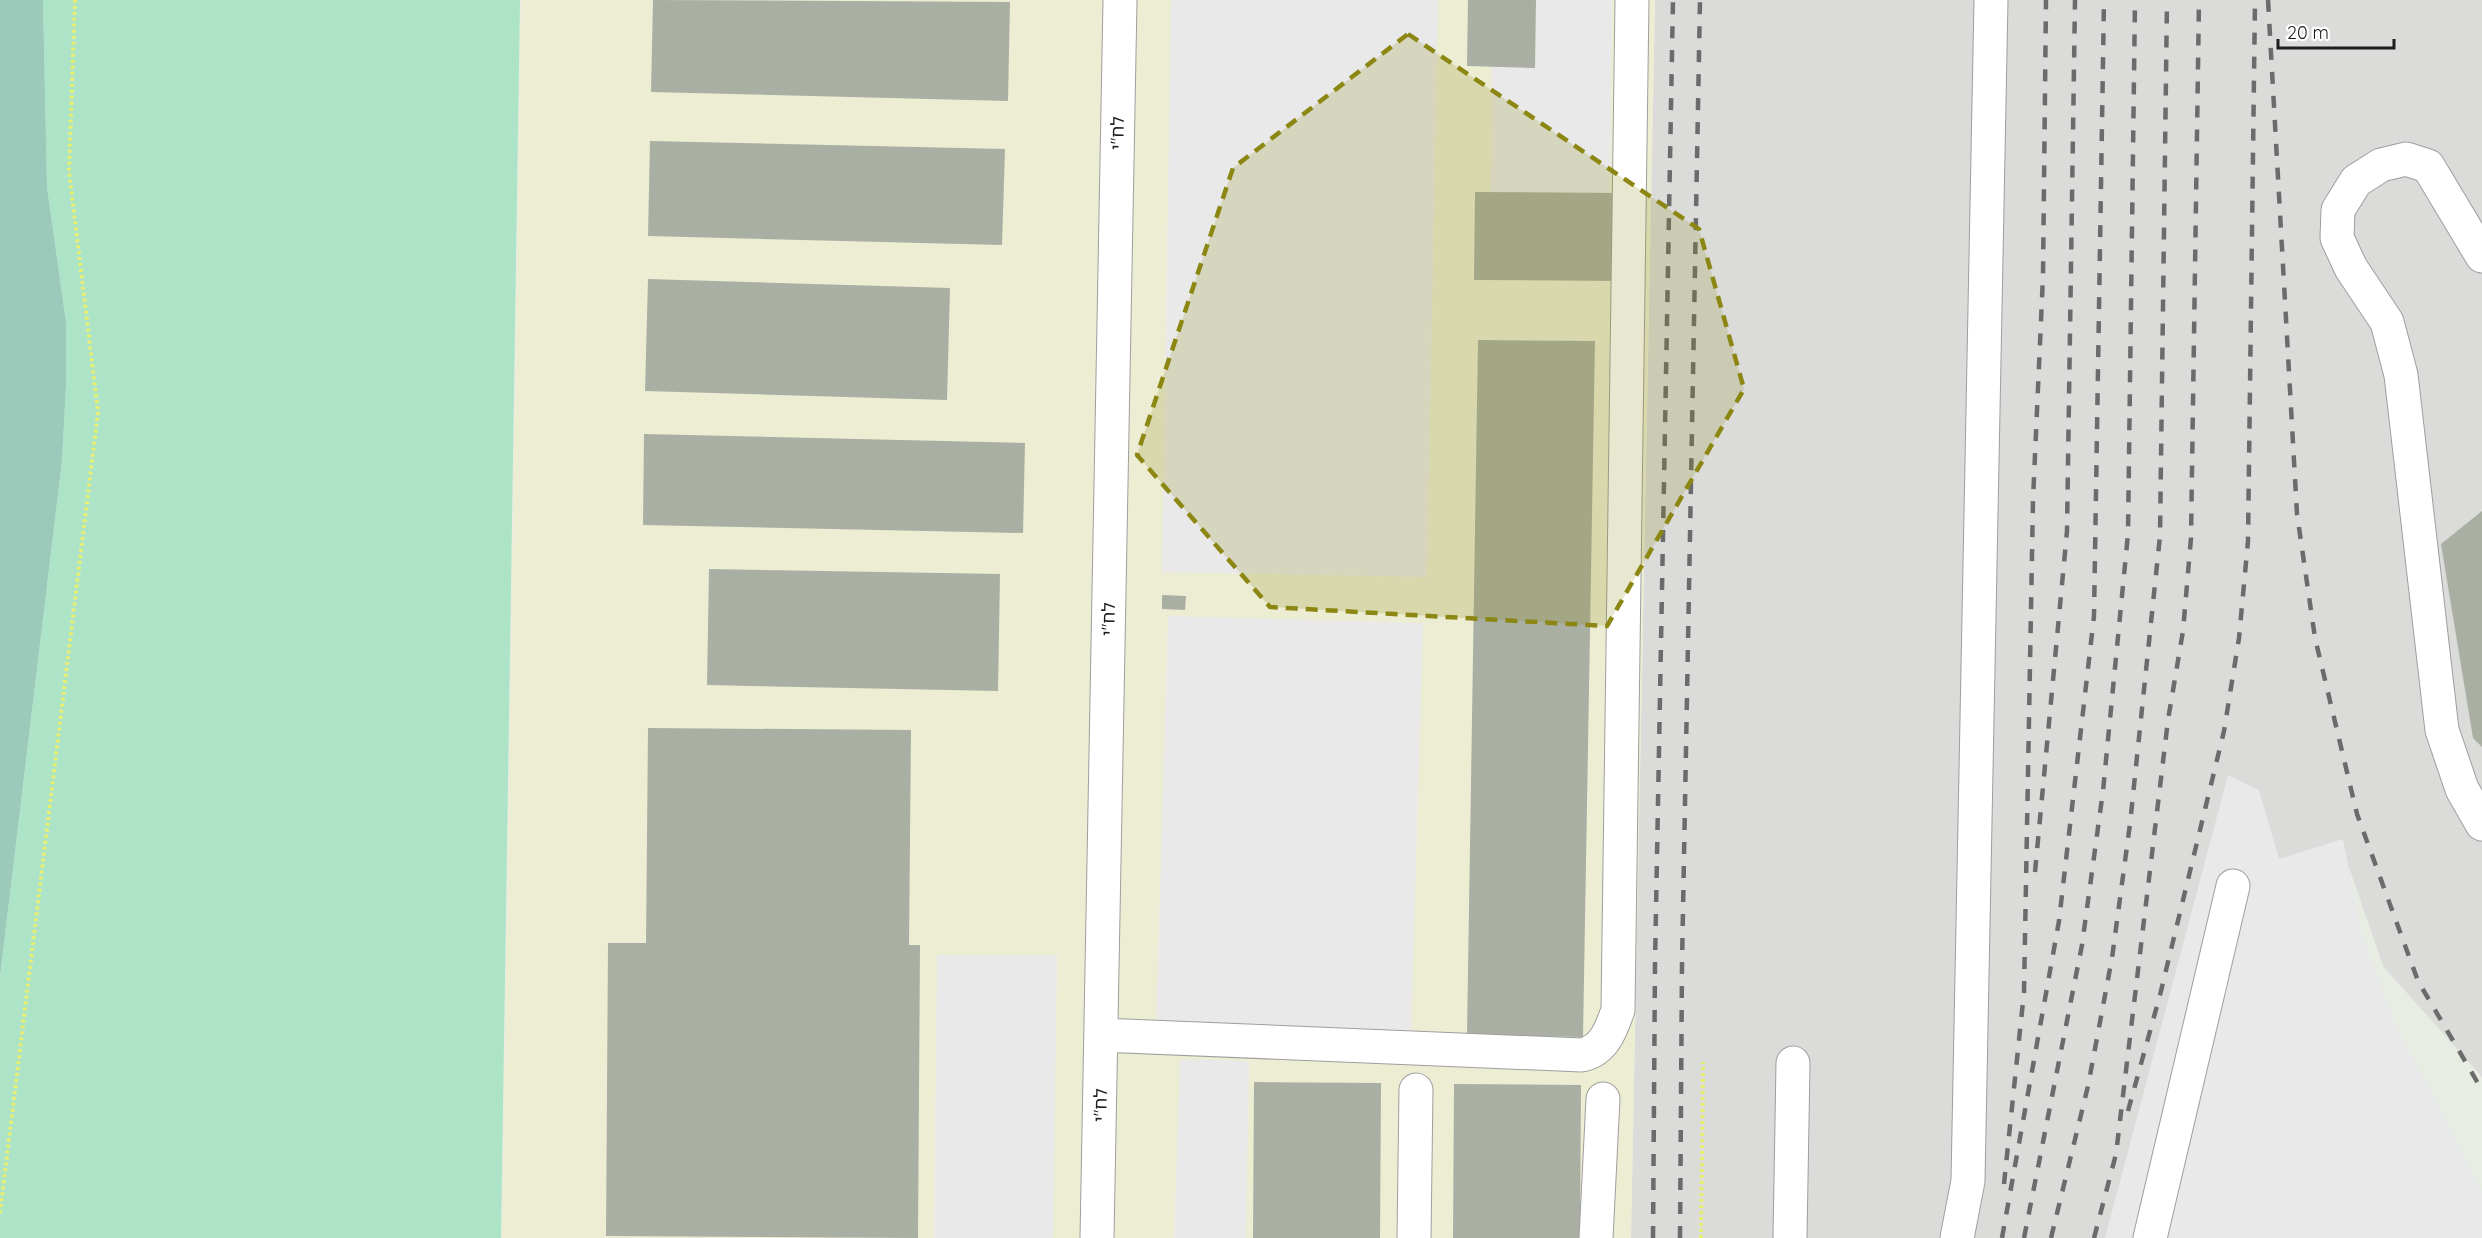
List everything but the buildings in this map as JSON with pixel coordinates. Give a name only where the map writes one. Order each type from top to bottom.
[{"type":"street","name":"לח\"י","points":[[1097,1238],[1120,0]]},
{"type":"street","points":[[1101,1035],[1582,1055],[1593,1053],[1608,1033],[1618,1010],[1632,0]]},
{"type":"street","points":[[1957,1238],[1968,1181],[1991,0]]},
{"type":"street","points":[[2482,256],[2428,166],[2406,159],[2381,165],[2356,181],[2338,210],[2337,238],[2351,268],[2387,322],[2401,375],[2442,730],[2462,789],[2482,824]]},
{"type":"street","points":[[2150,1238],[2233,886]]},
{"type":"street","points":[[1790,1238],[1793,1063]]},
{"type":"street","points":[[1414,1238],[1416,1090]]},
{"type":"street","points":[[1596,1238],[1603,1099]]},
{"type":"path","points":[[0,1214],[98,412],[69,171],[75,0]]},
{"type":"path","points":[[1701,1238],[1703,1062]]},
{"type":"highlighted area","points":[[1408,34],[1699,229],[1744,389],[1607,626],[1270,607],[1137,455],[1233,168]]},
{"type":"shaded area","points":[[0,0],[43,0],[47,187],[66,322],[66,386],[62,461],[0,977]]},
{"type":"shaded area","points":[[521,0],[1655,0],[1631,1238],[502,1238]]},
{"type":"shaded area","points":[[1171,0],[1438,0],[1427,577],[1162,572]]},
{"type":"shaded area","points":[[1536,0],[1612,0],[1610,193],[1491,192],[1492,67],[1535,67]]},
{"type":"shaded area","points":[[1655,0],[2482,0],[2482,1077],[2383,966],[2350,870],[2131,1238],[1631,1238]]},
{"type":"shaded area","points":[[1168,616],[1423,623],[1411,1035],[1156,1028]]},
{"type":"shaded area","points":[[2228,775],[2259,790],[2279,859],[2343,839],[2362,935],[2396,1025],[2482,1191],[2482,1238],[2105,1238]]},
{"type":"shaded area","points":[[937,955],[1057,955],[1053,1238],[934,1238]]},
{"type":"shaded area","points":[[1180,1059],[1249,1061],[1246,1238],[1174,1238]]},
{"type":"green space","points":[[43,0],[520,0],[501,1238],[0,1238],[0,977],[62,461],[66,386],[66,322],[47,187]]},
{"type":"railway","points":[[1653,1238],[1655,964],[1673,0]]},
{"type":"railway","points":[[1680,1238],[1682,964],[1700,0]]},
{"type":"railway","points":[[2004,1184],[2024,992],[2033,500],[2043,276],[2046,0]]},
{"type":"railway","points":[[2035,872],[2067,531],[2075,0]]},
{"type":"railway","points":[[2002,1238],[2059,921],[2094,616],[2104,0]]},
{"type":"railway","points":[[2024,1238],[2082,945],[2103,791],[2128,534],[2135,0]]},
{"type":"railway","points":[[2051,1238],[2088,1086],[2112,958],[2130,824],[2160,536],[2167,0]]},
{"type":"railway","points":[[2094,1238],[2116,1154],[2168,720],[2183,631],[2191,538],[2199,0]]},
{"type":"railway","points":[[2128,1111],[2160,995],[2224,731],[2239,638],[2248,541],[2255,0]]},
{"type":"railway","points":[[2268,0],[2297,514],[2315,638],[2357,814],[2418,981],[2482,1090]]}]
